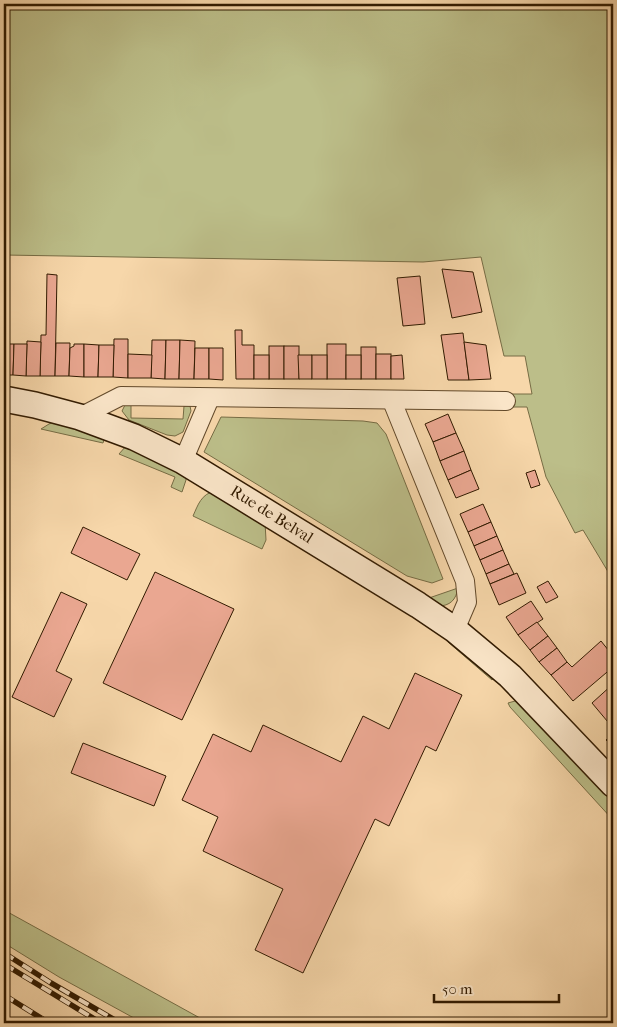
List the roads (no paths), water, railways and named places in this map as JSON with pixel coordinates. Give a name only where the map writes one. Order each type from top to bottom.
[{"type":"main road","name":"Rue de Belval","points":[[4,399],[80,417],[134,437],[183,461],[276,516],[418,605],[455,630],[510,676],[613,784]]},
{"type":"street","points":[[80,417],[121,396],[506,401]]},
{"type":"street","points":[[183,461],[210,398]]},
{"type":"street","points":[[392,401],[465,582],[467,602],[455,630]]},
{"type":"railway","points":[[4,953],[120,1023]]},
{"type":"railway","points":[[4,964],[101,1023]]},
{"type":"railway","points":[[4,995],[49,1023]]}]
